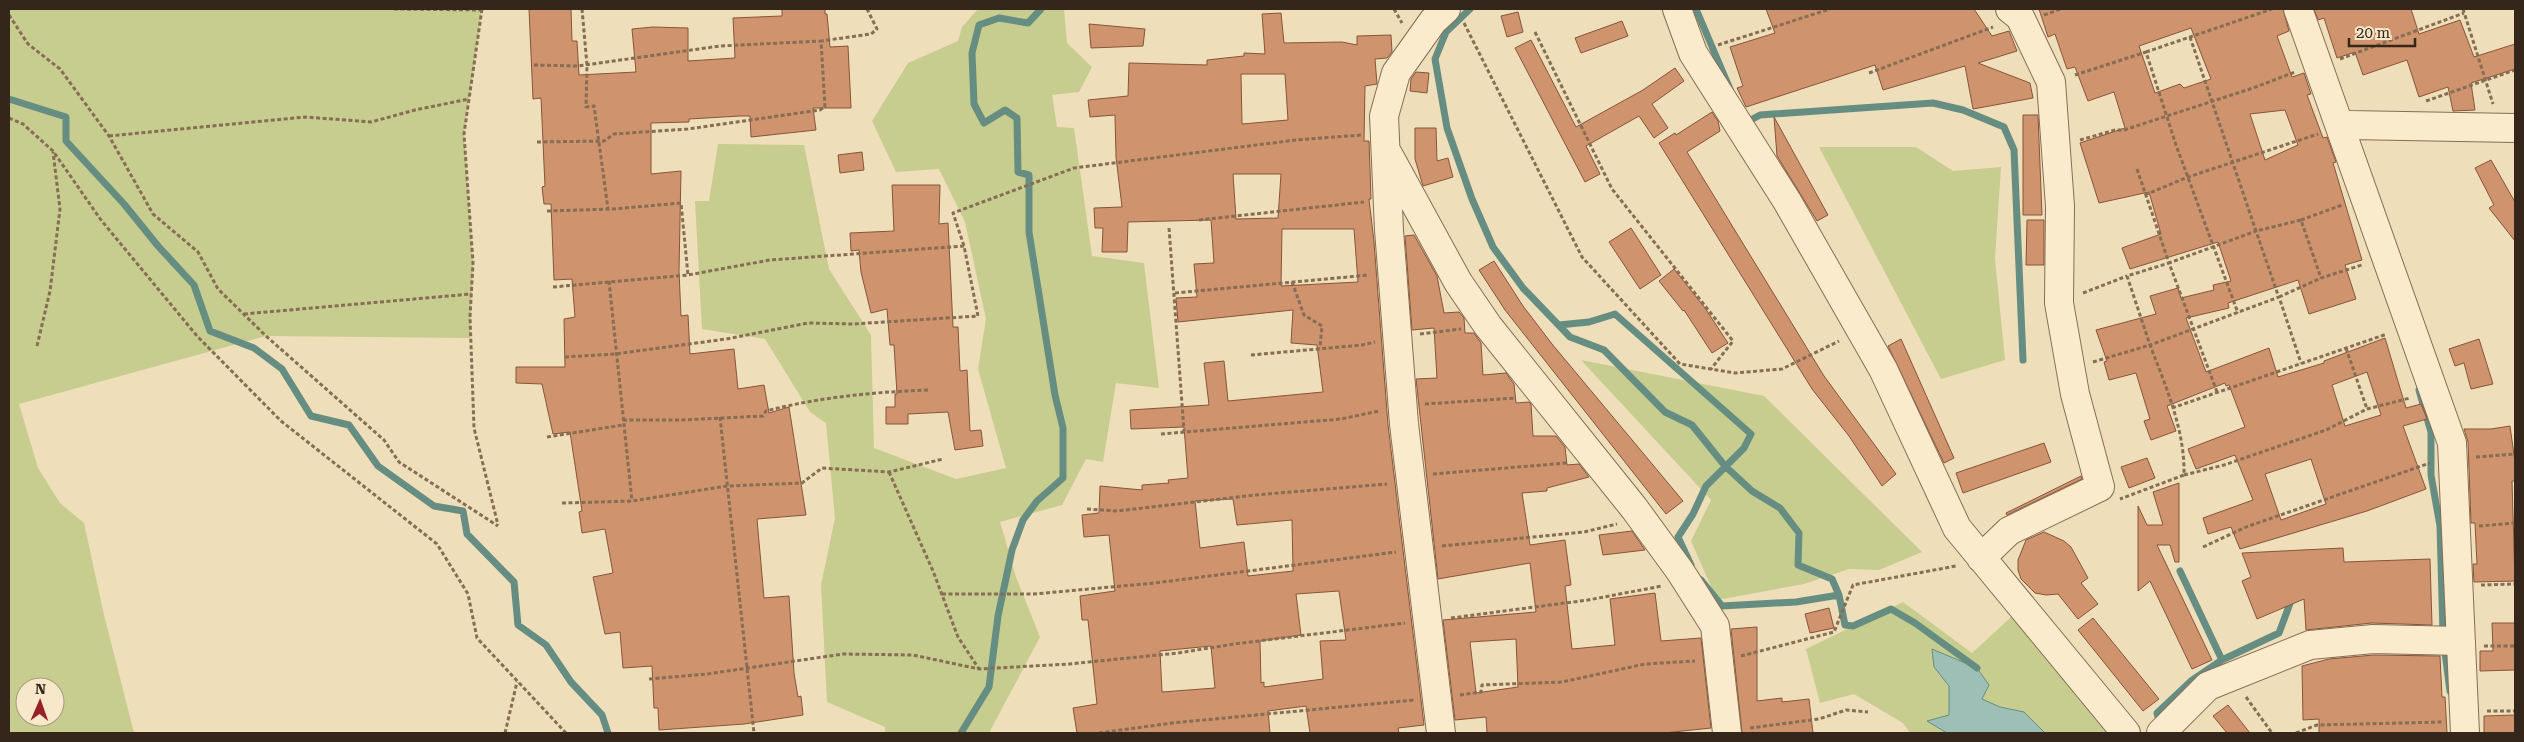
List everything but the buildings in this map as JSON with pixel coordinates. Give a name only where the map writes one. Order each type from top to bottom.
[{"type":"street","points":[[1677,9],[1693,53],[1787,201],[1883,369],[1957,528],[2126,733]]},
{"type":"street","points":[[2298,9],[2452,443],[2465,727]]},
{"type":"street","points":[[1441,733],[1402,406],[1392,272],[1384,116],[1396,73],[1433,22],[1454,13]]},
{"type":"street","points":[[1981,558],[2010,531],[2100,487],[2075,394],[2059,302],[2060,206],[2051,82],[2015,13]]},
{"type":"street","points":[[2340,127],[2349,125],[2508,128]]},
{"type":"street","points":[[1385,141],[1458,282],[1488,326],[1641,518],[1683,576],[1715,626],[1727,732]]},
{"type":"street","points":[[2161,733],[2208,686],[2310,645],[2373,639],[2461,643]]},
{"type":"path","points":[[9,15],[28,44],[60,69],[108,136],[153,214],[198,252],[218,289],[243,314],[384,440],[399,462],[498,526],[474,428],[470,324],[473,263],[464,134],[482,10],[394,9]]},
{"type":"path","points":[[582,9],[587,66],[586,107],[594,106],[608,209]]},
{"type":"path","points":[[534,65],[587,66],[720,46],[821,40],[871,34],[877,29],[867,9]]},
{"type":"path","points":[[1693,53],[1830,9]]},
{"type":"path","points":[[2051,82],[2272,9]]},
{"type":"path","points":[[2056,147],[2115,130],[2124,130],[2253,88],[2464,11],[2486,82],[2508,128]]},
{"type":"path","points":[[1454,13],[1582,257],[1680,364],[1735,373],[1782,369],[1861,330]]},
{"type":"path","points":[[1870,73],[2015,13]]},
{"type":"path","points":[[1535,32],[1612,189],[1733,341],[1711,369]]},
{"type":"path","points":[[2190,37],[2301,363]]},
{"type":"path","points":[[537,142],[599,141],[614,134],[696,128],[820,110],[825,107],[821,40]]},
{"type":"path","points":[[2146,52],[2188,177],[2238,313]]},
{"type":"path","points":[[2486,82],[2515,70]]},
{"type":"path","points":[[108,136],[305,117],[371,122],[469,98]]},
{"type":"path","points":[[9,118],[23,124],[53,151],[101,220],[211,350],[281,421],[437,544],[468,594],[477,638],[566,733]]},
{"type":"path","points":[[2145,195],[2188,177],[2340,127]]},
{"type":"path","points":[[565,357],[615,354],[726,339],[808,323],[853,324],[978,316],[964,246],[953,213],[1074,168],[1296,140],[1385,141]]},
{"type":"path","points":[[37,346],[50,291],[60,209],[53,151]]},
{"type":"path","points":[[2137,170],[2217,392]]},
{"type":"path","points":[[2059,302],[2256,231],[2301,220],[2365,196]]},
{"type":"path","points":[[1199,220],[1388,200]]},
{"type":"path","points":[[547,211],[608,209],[681,203],[688,275]]},
{"type":"path","points":[[2301,220],[2321,278]]},
{"type":"path","points":[[1169,228],[1175,293],[1178,378],[1184,431]]},
{"type":"path","points":[[553,287],[688,275],[770,260],[964,246]]},
{"type":"path","points":[[2070,368],[2150,345],[2280,299],[2321,278],[2386,257]]},
{"type":"path","points":[[1175,293],[1392,272]]},
{"type":"path","points":[[2127,276],[2172,408],[2185,454],[2184,475]]},
{"type":"path","points":[[609,281],[615,354],[632,501]]},
{"type":"path","points":[[1292,282],[1304,316],[1322,326],[1320,347]]},
{"type":"path","points":[[243,314],[471,294]]},
{"type":"path","points":[[1251,355],[1320,347],[1362,345],[1397,336],[1488,326]]},
{"type":"path","points":[[2172,408],[2411,326]]},
{"type":"path","points":[[2346,348],[2367,409]]},
{"type":"path","points":[[1162,434],[1341,419],[1402,406],[1521,398],[1538,387]]},
{"type":"path","points":[[623,420],[681,420],[763,416],[766,411],[808,400],[885,391],[929,390]]},
{"type":"path","points":[[2100,487],[2109,504],[2184,475],[2224,465],[2326,430],[2367,409],[2434,392]]},
{"type":"path","points":[[720,417],[754,733]]},
{"type":"path","points":[[547,437],[623,425]]},
{"type":"path","points":[[2203,548],[2246,527],[2425,464],[2453,459],[2515,454]]},
{"type":"path","points":[[1087,509],[1117,511],[1520,468],[1588,460],[1593,456]]},
{"type":"path","points":[[562,503],[632,501],[727,486],[802,483],[822,468],[889,472],[943,459]]},
{"type":"path","points":[[889,472],[942,594],[958,637],[979,668]]},
{"type":"path","points":[[942,594],[1034,594],[1145,584],[1419,548],[1584,532],[1641,518]]},
{"type":"path","points":[[2456,527],[2515,523]]},
{"type":"path","points":[[1099,733],[1172,723],[1437,698],[1481,692],[1482,685],[1562,682],[1645,664],[1718,660],[1768,651],[1834,632],[1853,585],[1947,569],[1981,558]]},
{"type":"path","points":[[649,679],[748,669],[843,654],[913,655],[979,668],[1069,664],[1178,653],[1234,644],[1588,600],[1669,585],[1683,576]]},
{"type":"path","points":[[2459,586],[2515,584]]},
{"type":"path","points":[[2461,643],[2515,646]]},
{"type":"path","points":[[2231,677],[2272,733]]},
{"type":"path","points":[[505,733],[517,681]]},
{"type":"path","points":[[1727,732],[1819,719],[1846,710],[1868,712]]},
{"type":"path","points":[[2296,733],[2317,725],[2465,727]]},
{"type":"green space","points":[[9,9],[482,10],[464,134],[473,263],[470,338],[266,336],[19,404],[38,468],[60,503],[84,523],[104,615],[134,733],[9,733]]},
{"type":"green space","points":[[978,9],[1064,9],[1067,43],[1092,67],[1079,92],[1052,95],[1057,127],[1074,128],[1092,256],[1144,263],[1159,388],[1116,383],[1103,462],[1086,459],[1062,505],[1000,522],[1016,577],[1040,637],[989,733],[885,733],[885,727],[827,702],[821,585],[835,518],[826,423],[810,412],[765,339],[702,329],[695,201],[709,201],[718,144],[804,145],[829,269],[871,335],[874,448],[956,479],[1006,468],[978,369],[986,319],[965,222],[939,169],[896,172],[872,121],[908,63],[958,41],[962,27]]},
{"type":"green space","points":[[1819,147],[1916,147],[1953,171],[2001,167],[1995,259],[2005,360],[1941,379]]},
{"type":"green space","points":[[1581,360],[1764,396],[1922,552],[1879,570],[1849,569],[1804,584],[1717,600],[1691,541],[1711,500]]},
{"type":"green space","points":[[1903,602],[1972,653],[2021,608],[2126,733],[1910,733],[1903,723],[1854,694],[1820,703],[1806,649]]},
{"type":"water","points":[[1932,649],[1977,668],[1989,685],[1982,699],[2000,707],[2024,712],[2045,733],[1947,733],[1927,721],[1949,715],[1949,686],[1934,667]]},
{"type":"waterway","points":[[961,733],[989,687],[998,616],[1012,550],[1023,520],[1037,501],[1063,478],[1063,428],[1055,395],[1029,232],[1029,175],[1018,172],[1017,118],[1005,110],[984,123],[974,104],[972,53],[979,25],[999,18],[1028,23],[1041,9]]},
{"type":"waterway","points":[[1470,9],[1446,32],[1435,59],[1447,128],[1472,199],[1493,247],[1523,288],[1570,337],[1604,350],[1665,412],[1692,425],[1725,466],[1752,491],[1780,508],[1799,533],[1798,565],[1832,579],[1839,595],[1845,625],[1853,626],[1891,609],[1915,623],[1977,668]]},
{"type":"waterway","points":[[1696,9],[1730,89]]},
{"type":"waterway","points":[[9,99],[66,117],[66,141],[194,285],[210,331],[254,348],[282,369],[311,416],[349,425],[378,466],[434,506],[463,511],[467,534],[514,582],[518,625],[546,645],[571,682],[602,715],[608,733]]},
{"type":"waterway","points":[[1745,118],[1749,121],[1760,115],[1933,103],[1963,110],[2004,127],[2014,150],[2023,360]]},
{"type":"waterway","points":[[1559,325],[1589,322],[1615,314],[1751,434],[1744,448],[1706,486],[1693,514],[1678,537],[1691,565]]},
{"type":"waterway","points":[[2419,390],[2431,432],[2431,475],[2440,526],[2443,634]]},
{"type":"waterway","points":[[2180,571],[2222,660],[2279,633],[2292,598]]},
{"type":"waterway","points":[[1701,580],[1722,606],[1796,602],[1839,595]]},
{"type":"waterway","points":[[2444,645],[2450,691]]},
{"type":"waterway","points":[[2160,725],[2157,713],[2191,681],[2222,660]]}]
